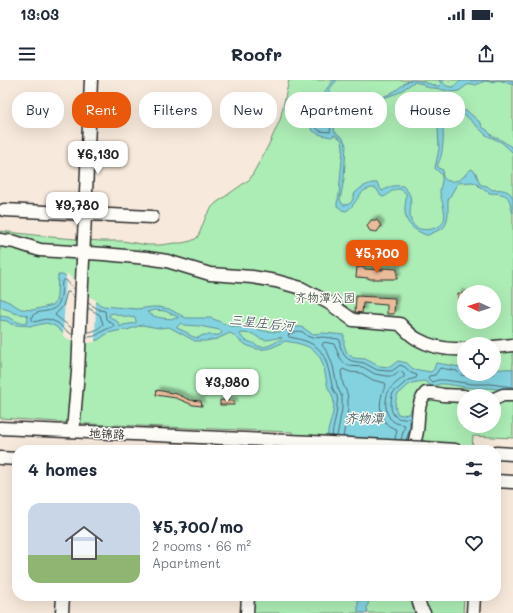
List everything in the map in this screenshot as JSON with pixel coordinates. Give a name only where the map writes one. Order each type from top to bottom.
[{"type":"street","points":[[73,432],[78,372],[91,80]]},
{"type":"street","points":[[4,210],[152,217]]},
{"type":"street","points":[[0,240],[15,242],[40,250],[116,255],[167,261],[210,274],[252,278],[286,284],[301,288],[329,303],[353,320],[400,324],[410,334],[428,344],[448,349],[457,349]]},
{"type":"street","points":[[501,347],[513,346]]},
{"type":"street","points":[[413,445],[417,431],[421,399],[425,394],[433,393],[457,396]]},
{"type":"street","points":[[501,396],[513,395]]},
{"type":"street","name":"地锦路","points":[[0,428],[367,445]]},
{"type":"street","points":[[501,453],[513,454]]},
{"type":"street","points":[[0,458],[12,459]]},
{"type":"street","points":[[501,482],[513,482]]},
{"type":"street","points":[[62,613],[63,601]]},
{"type":"street","points":[[247,613],[248,601]]},
{"type":"street","points":[[419,601],[424,613]]},
{"type":"street","points":[[473,613],[474,601]]},
{"type":"green space","name":"齐物潭公园","points":[[289,80],[513,80],[513,438],[473,436],[472,445],[292,445],[292,432],[89,424],[0,418],[0,231],[51,237],[122,241],[148,245],[182,243],[197,238],[206,216],[212,207],[250,179],[277,128],[285,98],[285,128],[387,128],[387,92],[286,92]]},
{"type":"green space","points":[[254,601],[464,601],[463,613],[253,613]]},
{"type":"water","points":[[334,80],[337,80],[331,87],[329,92],[325,92]]},
{"type":"water","points":[[412,80],[439,86],[441,84],[439,80],[442,80],[446,86],[454,87],[458,82],[462,81],[496,80],[493,82],[485,81],[476,85],[467,85],[459,91],[452,92],[430,88],[423,84],[414,82],[399,92],[395,92],[395,94],[387,97],[387,95]]},
{"type":"water","points":[[498,80],[513,81],[513,85],[502,81]]},
{"type":"water","points":[[465,111],[481,123],[482,127],[491,135],[513,148],[513,153],[501,142],[486,135],[466,116]]},
{"type":"water","points":[[334,128],[336,133],[343,138],[346,145],[344,179],[340,200],[343,205],[352,202],[355,193],[362,187],[371,183],[377,183],[382,191],[392,186],[403,186],[410,196],[410,217],[413,225],[419,229],[427,230],[442,224],[445,216],[440,192],[442,178],[441,174],[435,168],[439,149],[438,128],[443,128],[443,143],[438,168],[443,170],[444,179],[449,181],[457,180],[462,178],[472,169],[476,173],[480,184],[487,186],[492,190],[507,191],[510,193],[513,199],[513,213],[507,197],[502,194],[489,193],[476,183],[472,182],[457,184],[448,200],[448,215],[446,224],[443,228],[428,235],[410,225],[405,212],[406,193],[400,189],[394,190],[383,197],[376,188],[370,188],[362,193],[350,208],[346,211],[342,210],[337,206],[337,203],[343,148],[342,140],[335,135],[331,137],[323,135],[311,129]]},
{"type":"water","name":"齐物潭","points":[[58,275],[67,276],[87,298],[103,306],[136,309],[158,307],[169,309],[186,318],[211,318],[230,326],[251,327],[264,331],[279,332],[295,327],[301,327],[312,334],[324,333],[344,335],[344,345],[347,353],[353,358],[365,359],[379,366],[390,367],[398,361],[407,363],[413,369],[431,372],[436,363],[457,366],[457,381],[501,381],[501,369],[513,369],[513,391],[490,388],[472,388],[445,384],[439,384],[432,387],[424,381],[414,383],[398,394],[395,404],[398,414],[402,415],[408,414],[412,408],[415,409],[409,445],[327,445],[328,431],[334,402],[320,358],[305,345],[285,341],[268,349],[257,349],[246,345],[230,333],[217,339],[195,341],[169,327],[159,328],[142,325],[127,330],[108,333],[98,340],[89,341],[69,338],[55,326],[46,323],[33,326],[17,325],[0,320],[0,316],[7,317],[19,323],[27,323],[28,319],[27,315],[13,313],[0,307],[0,298],[21,309],[33,310],[53,305],[57,296]],"holes":[[[155,310],[165,311],[178,318],[162,318],[147,312]],[[114,313],[135,318],[136,323],[123,325],[120,327],[119,323],[109,316],[110,314]],[[181,323],[184,325],[220,330],[222,333],[219,335],[203,335],[198,338],[177,328]],[[240,334],[253,334],[265,340],[282,338],[271,345],[261,347],[245,340]]]},
{"type":"water","points":[[358,601],[369,601],[367,608],[368,613],[358,613]]},
{"type":"pier","points":[[66,274],[75,281],[88,296],[96,300],[95,342],[78,343],[63,336]]},
{"type":"building","points":[[371,220],[377,220],[381,226],[377,232],[370,231],[367,226]]},
{"type":"building","points":[[357,267],[383,270],[383,268],[397,269],[397,279],[369,279],[356,277]]},
{"type":"building","points":[[356,296],[395,298],[394,314],[387,314],[387,305],[363,303],[362,313],[355,312]]},
{"type":"building","points":[[157,390],[177,394],[190,400],[201,401],[202,406],[193,405],[176,398],[156,395]]},
{"type":"building","points":[[220,400],[234,401],[234,405],[220,405]]},
{"type":"water label","name":"三星庄后河","points":[[262,322]]}]
